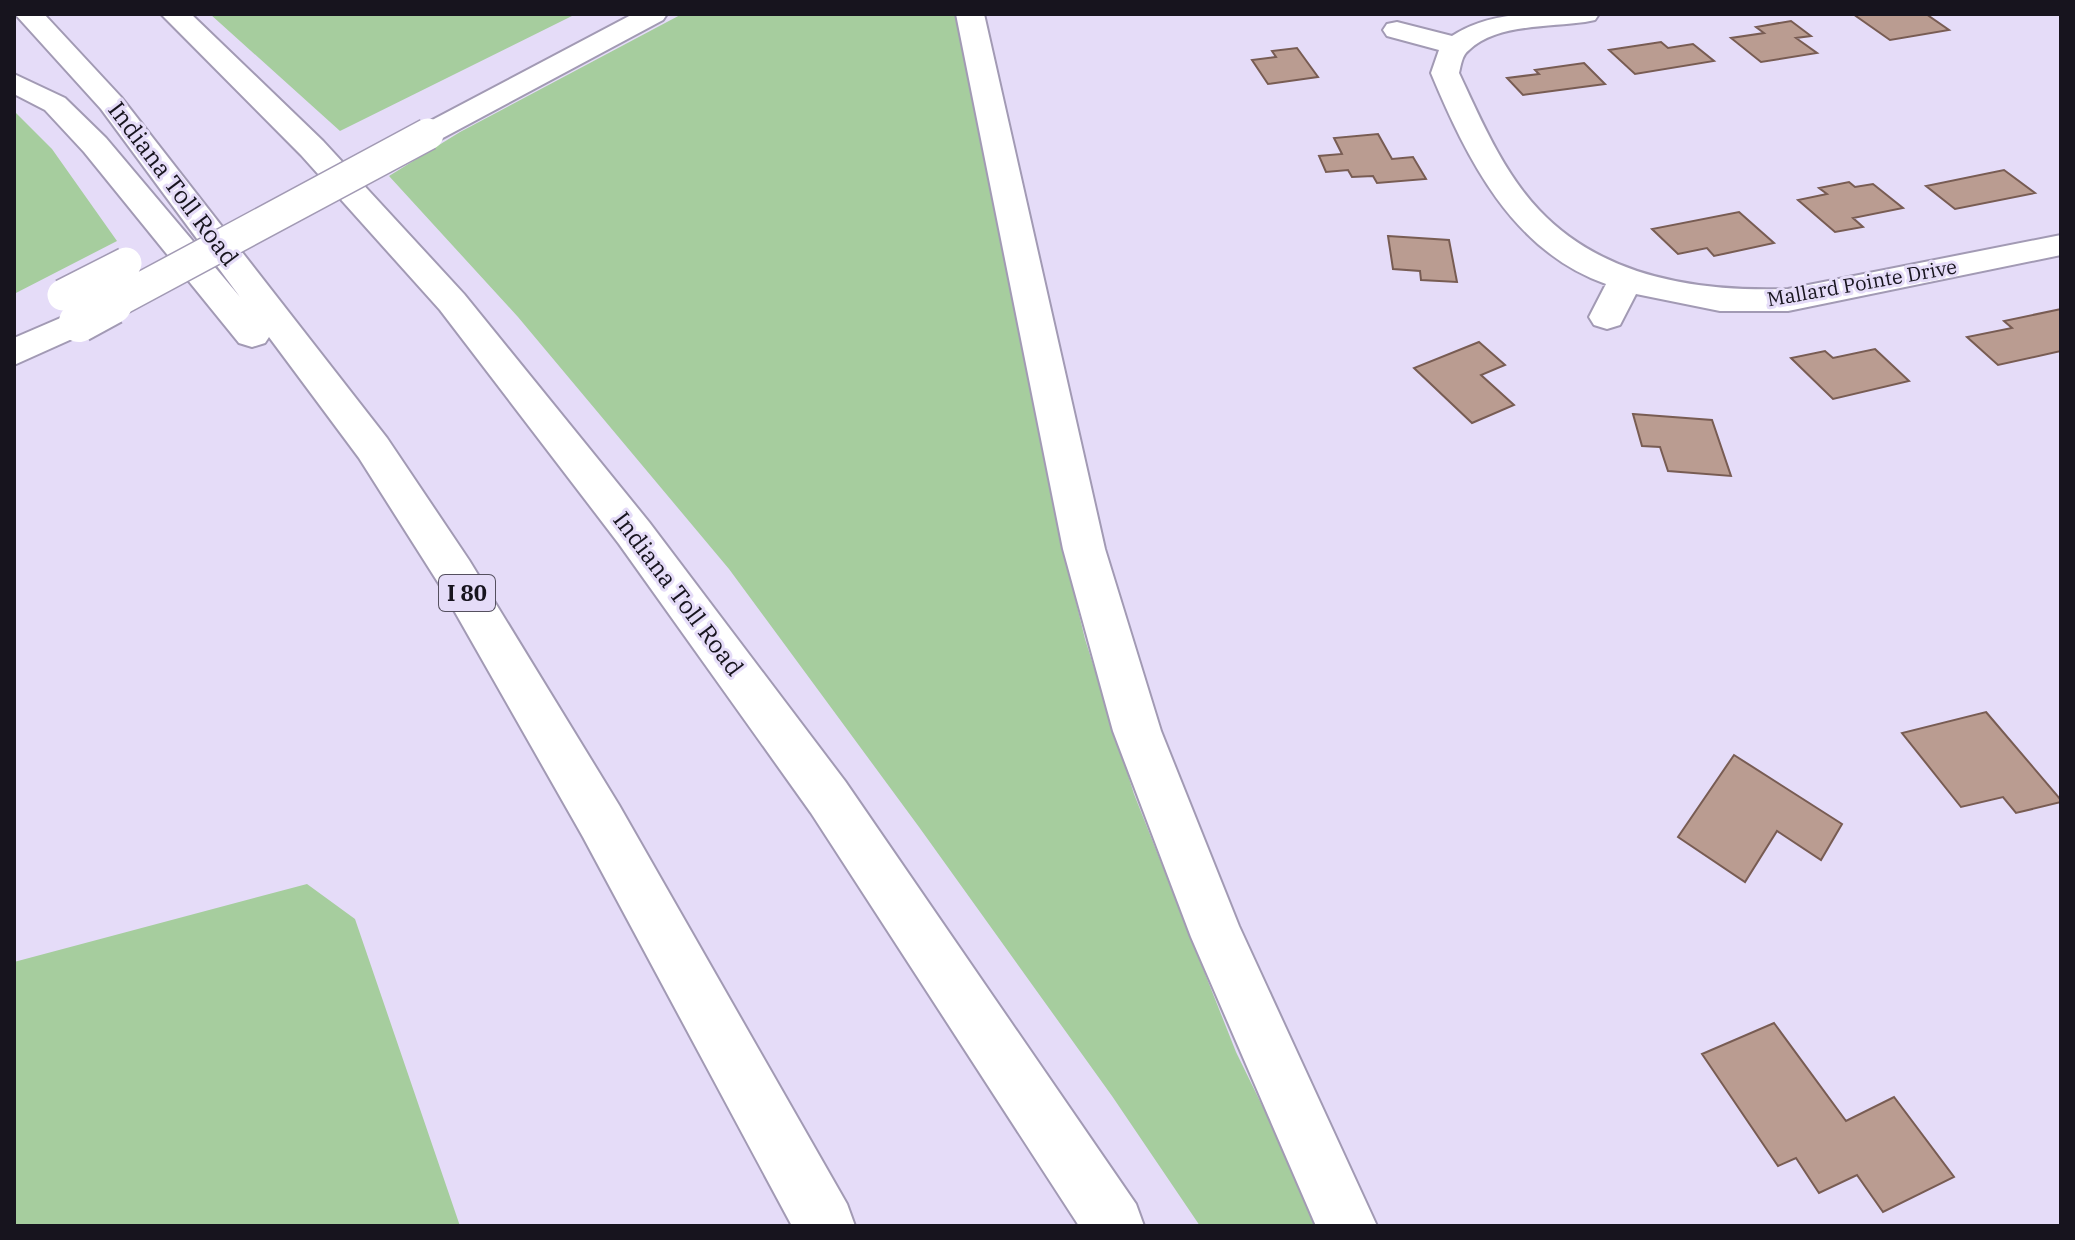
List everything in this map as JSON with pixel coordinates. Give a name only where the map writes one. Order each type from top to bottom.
[{"type":"main road","name":"Indiana Toll Road","points":[[29,14],[111,103],[373,448],[454,572],[601,821],[825,1226]]},
{"type":"main road","name":"Indiana Toll Road","points":[[175,14],[312,148],[452,302],[634,533],[828,797],[1114,1226]]},
{"type":"main road","points":[[14,353],[71,308],[419,126],[619,14]]},
{"type":"main road","points":[[419,126],[653,14]]},
{"type":"main road","points":[[970,14],[1084,549],[1137,731],[1217,937],[1347,1226]]},
{"type":"main road","points":[[1397,30],[1452,52],[1499,27],[1585,14]]},
{"type":"main road","name":"Mallard Pointe Drive","points":[[1452,52],[1445,73],[1455,96],[1507,189],[1528,218],[1583,259],[1626,278],[1696,297],[1761,302],[1788,300],[2061,245]]},
{"type":"main road","points":[[14,83],[55,104],[104,156],[251,335],[373,448]]},
{"type":"main road","points":[[1607,317],[1626,278]]},
{"type":"main road","points":[[14,320],[71,308]]},
{"type":"green space","points":[[210,14],[576,14],[340,131]]},
{"type":"green space","points":[[682,14],[955,14],[1054,511],[1085,639],[1134,794],[1236,1052],[1321,1226],[1200,1226],[1112,1096],[729,569],[518,317],[389,176],[460,132]]},
{"type":"green space","points":[[14,111],[52,149],[117,241],[14,294]]},
{"type":"green space","points":[[307,884],[355,919],[460,1226],[14,1226],[14,962]]},
{"type":"building","points":[[1853,14],[1926,14],[1949,30],[1890,40]]},
{"type":"building","points":[[1791,21],[1811,36],[1796,38],[1817,53],[1761,62],[1731,38],[1764,33],[1756,27]]},
{"type":"building","points":[[1661,42],[1668,48],[1693,44],[1714,61],[1635,74],[1609,50]]},
{"type":"building","points":[[1297,48],[1318,77],[1268,84],[1252,60],[1276,57],[1272,51]]},
{"type":"building","points":[[1584,63],[1605,84],[1523,95],[1507,78],[1539,74],[1535,70]]},
{"type":"building","points":[[1378,134],[1392,159],[1413,157],[1426,179],[1377,183],[1373,176],[1352,177],[1348,170],[1326,172],[1319,156],[1342,154],[1334,138]]},
{"type":"building","points":[[2004,170],[2035,193],[1955,209],[1926,186]]},
{"type":"building","points":[[1849,182],[1855,187],[1873,184],[1903,208],[1853,218],[1863,227],[1835,232],[1798,200],[1827,194],[1819,188]]},
{"type":"building","points":[[1739,212],[1774,243],[1714,256],[1707,248],[1678,254],[1652,229]]},
{"type":"building","points":[[1388,236],[1449,240],[1457,282],[1421,280],[1420,271],[1393,269]]},
{"type":"building","points":[[2061,309],[2061,351],[1998,365],[1967,337],[2012,328],[2004,321]]},
{"type":"building","points":[[1479,342],[1505,365],[1481,375],[1514,405],[1472,423],[1414,368]]},
{"type":"building","points":[[1875,349],[1909,381],[1833,399],[1791,358],[1825,351],[1833,358]]},
{"type":"building","points":[[1633,414],[1712,420],[1731,476],[1668,471],[1660,447],[1642,446]]},
{"type":"building","points":[[1986,712],[2061,802],[2016,813],[2003,797],[1961,807],[1902,733]]},
{"type":"building","points":[[1734,755],[1842,824],[1821,860],[1777,831],[1745,882],[1678,837]]},
{"type":"building","points":[[1774,1023],[1846,1121],[1894,1097],[1954,1177],[1883,1212],[1857,1175],[1819,1193],[1796,1158],[1778,1166],[1702,1054]]}]
